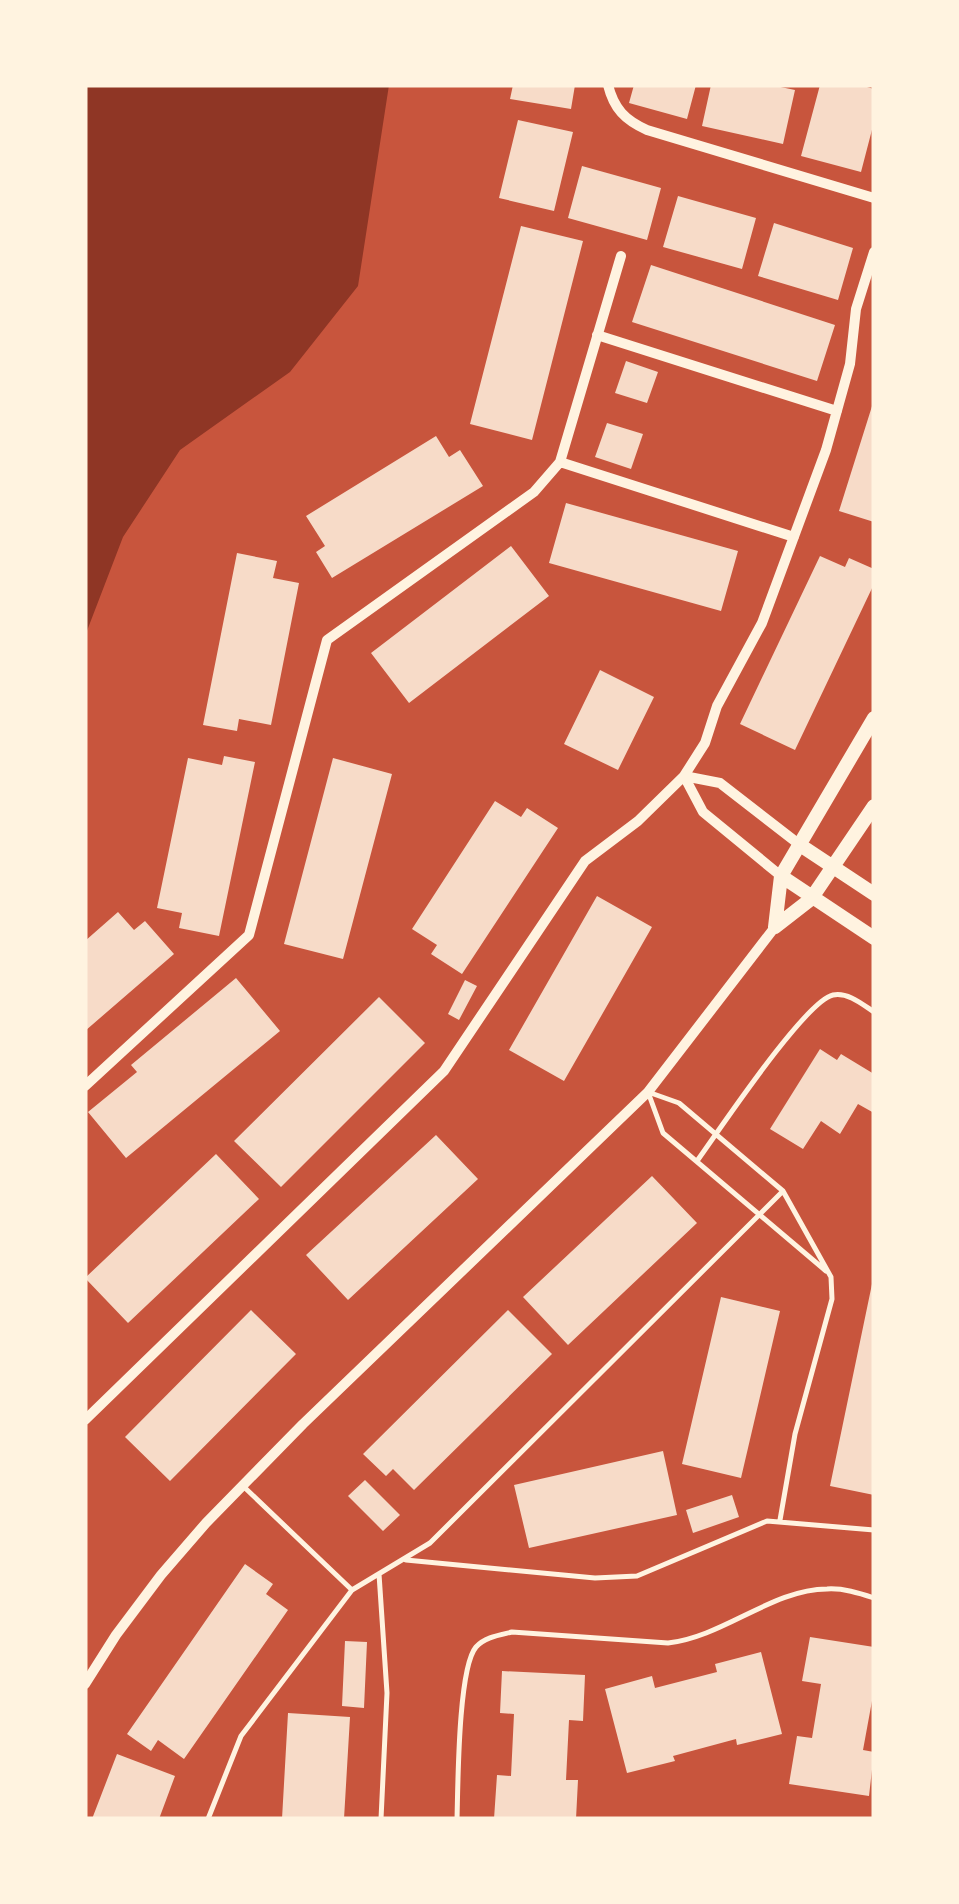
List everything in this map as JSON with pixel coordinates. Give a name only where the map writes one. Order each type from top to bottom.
[{"type":"street","points":[[608,85],[612,102],[626,120],[647,130],[874,198]]},
{"type":"street","points":[[85,1420],[444,1072],[585,862],[638,821],[684,776],[762,622],[794,537],[837,411],[850,364],[856,309],[874,252]]},
{"type":"street","points":[[85,1086],[249,935],[327,640],[534,492],[560,462],[620,256]]},
{"type":"street","points":[[597,335],[837,411]]},
{"type":"street","points":[[560,462],[794,537]]},
{"type":"street","points":[[774,927],[780,876],[874,718]]},
{"type":"street","points":[[684,776],[720,783],[800,845],[874,894]]},
{"type":"street","points":[[684,776],[703,812],[811,899],[874,938]]},
{"type":"street","points":[[87,1677],[161,1574],[244,1486],[648,1092],[774,927],[811,899],[874,806]]},
{"type":"lane","points":[[697,1161],[782,1045],[825,997],[848,996],[874,1012]]},
{"type":"lane","points":[[648,1092],[678,1103],[783,1191],[833,1285],[795,1434],[780,1520]]},
{"type":"lane","points":[[648,1092],[664,1133],[828,1273]]},
{"type":"lane","points":[[208,1819],[241,1736],[352,1590],[430,1543],[783,1191]]},
{"type":"lane","points":[[244,1486],[352,1590]]},
{"type":"lane","points":[[403,1560],[595,1578],[637,1576],[767,1521],[874,1530]]},
{"type":"lane","points":[[379,1574],[386,1694],[381,1819]]},
{"type":"lane","points":[[457,1819],[466,1678],[474,1649],[487,1639],[512,1632],[668,1644],[691,1641],[787,1598],[823,1588],[849,1590],[874,1598]]},
{"type":"shaded area","points":[[87,85],[389,85],[358,286],[290,372],[180,450],[123,537],[85,636]]},
{"type":"building","points":[[513,85],[575,85],[571,109],[510,99]]},
{"type":"building","points":[[634,85],[696,85],[687,119],[629,103]]},
{"type":"building","points":[[711,85],[771,85],[795,90],[783,144],[702,126]]},
{"type":"building","points":[[820,85],[874,89],[874,122],[861,172],[801,156]]},
{"type":"building","points":[[518,120],[573,132],[554,211],[499,198]]},
{"type":"building","points":[[582,166],[661,188],[647,240],[568,218]]},
{"type":"building","points":[[678,196],[756,218],[742,269],[663,247]]},
{"type":"building","points":[[774,223],[853,248],[838,300],[758,276]]},
{"type":"building","points":[[521,226],[583,241],[532,440],[470,424]]},
{"type":"building","points":[[651,265],[835,325],[817,381],[632,322]]},
{"type":"building","points":[[626,361],[658,372],[647,403],[615,393]]},
{"type":"building","points":[[874,403],[874,522],[839,511]]},
{"type":"building","points":[[607,423],[643,434],[631,469],[595,457]]},
{"type":"building","points":[[436,436],[449,457],[460,450],[483,486],[332,578],[316,552],[325,546],[306,516]]},
{"type":"building","points":[[566,503],[738,551],[721,611],[549,563]]},
{"type":"building","points":[[511,546],[549,596],[409,703],[371,653]]},
{"type":"building","points":[[237,553],[277,561],[273,578],[299,583],[271,725],[239,719],[237,731],[203,725]]},
{"type":"building","points":[[820,556],[845,567],[849,558],[874,569],[874,584],[795,750],[740,724]]},
{"type":"building","points":[[600,670],[654,697],[618,770],[564,744]]},
{"type":"building","points":[[224,756],[255,762],[219,936],[179,928],[182,913],[157,908],[188,758],[222,765]]},
{"type":"building","points":[[333,758],[392,774],[343,959],[284,944]]},
{"type":"building","points":[[495,801],[521,817],[527,808],[558,828],[462,974],[431,954],[437,945],[412,929]]},
{"type":"building","points":[[597,896],[652,927],[564,1081],[509,1050]]},
{"type":"building","points":[[118,912],[134,930],[145,921],[174,954],[85,1031],[85,941]]},
{"type":"building","points":[[236,978],[280,1031],[126,1158],[88,1112],[137,1072],[131,1065]]},
{"type":"building","points":[[465,980],[477,986],[459,1020],[448,1014]]},
{"type":"building","points":[[379,997],[425,1043],[281,1187],[234,1141]]},
{"type":"building","points":[[820,1049],[837,1060],[841,1054],[874,1074],[874,1113],[858,1104],[840,1134],[821,1121],[803,1149],[770,1129]]},
{"type":"building","points":[[436,1135],[478,1179],[348,1300],[306,1255]]},
{"type":"building","points":[[216,1154],[259,1199],[128,1323],[85,1278]]},
{"type":"building","points":[[652,1176],[697,1223],[568,1345],[523,1297]]},
{"type":"building","points":[[874,1284],[874,1495],[830,1486]]},
{"type":"building","points":[[721,1297],[780,1311],[741,1478],[682,1464]]},
{"type":"building","points":[[251,1310],[296,1354],[170,1481],[125,1437]]},
{"type":"building","points":[[508,1310],[552,1354],[414,1490],[393,1469],[386,1476],[363,1454]]},
{"type":"building","points":[[663,1451],[677,1515],[529,1548],[514,1485]]},
{"type":"building","points":[[365,1480],[400,1515],[383,1531],[348,1496]]},
{"type":"building","points":[[732,1495],[739,1517],[693,1533],[686,1510]]},
{"type":"building","points":[[245,1564],[273,1584],[266,1594],[288,1610],[184,1759],[158,1740],[151,1751],[127,1734]]},
{"type":"building","points":[[810,1637],[874,1647],[874,1690],[863,1750],[874,1752],[869,1796],[789,1784],[797,1736],[812,1738],[821,1684],[802,1681]]},
{"type":"building","points":[[345,1641],[367,1642],[364,1708],[342,1706]]},
{"type":"building","points":[[761,1652],[782,1734],[737,1745],[736,1739],[627,1773],[605,1689],[652,1676],[655,1688],[717,1672],[715,1664]]},
{"type":"building","points":[[502,1671],[585,1675],[583,1721],[569,1720],[566,1780],[578,1780],[576,1819],[494,1819],[497,1775],[511,1776],[514,1714],[500,1713]]},
{"type":"building","points":[[288,1713],[350,1717],[344,1819],[282,1819]]},
{"type":"building","points":[[117,1754],[175,1776],[159,1819],[92,1819]]}]
